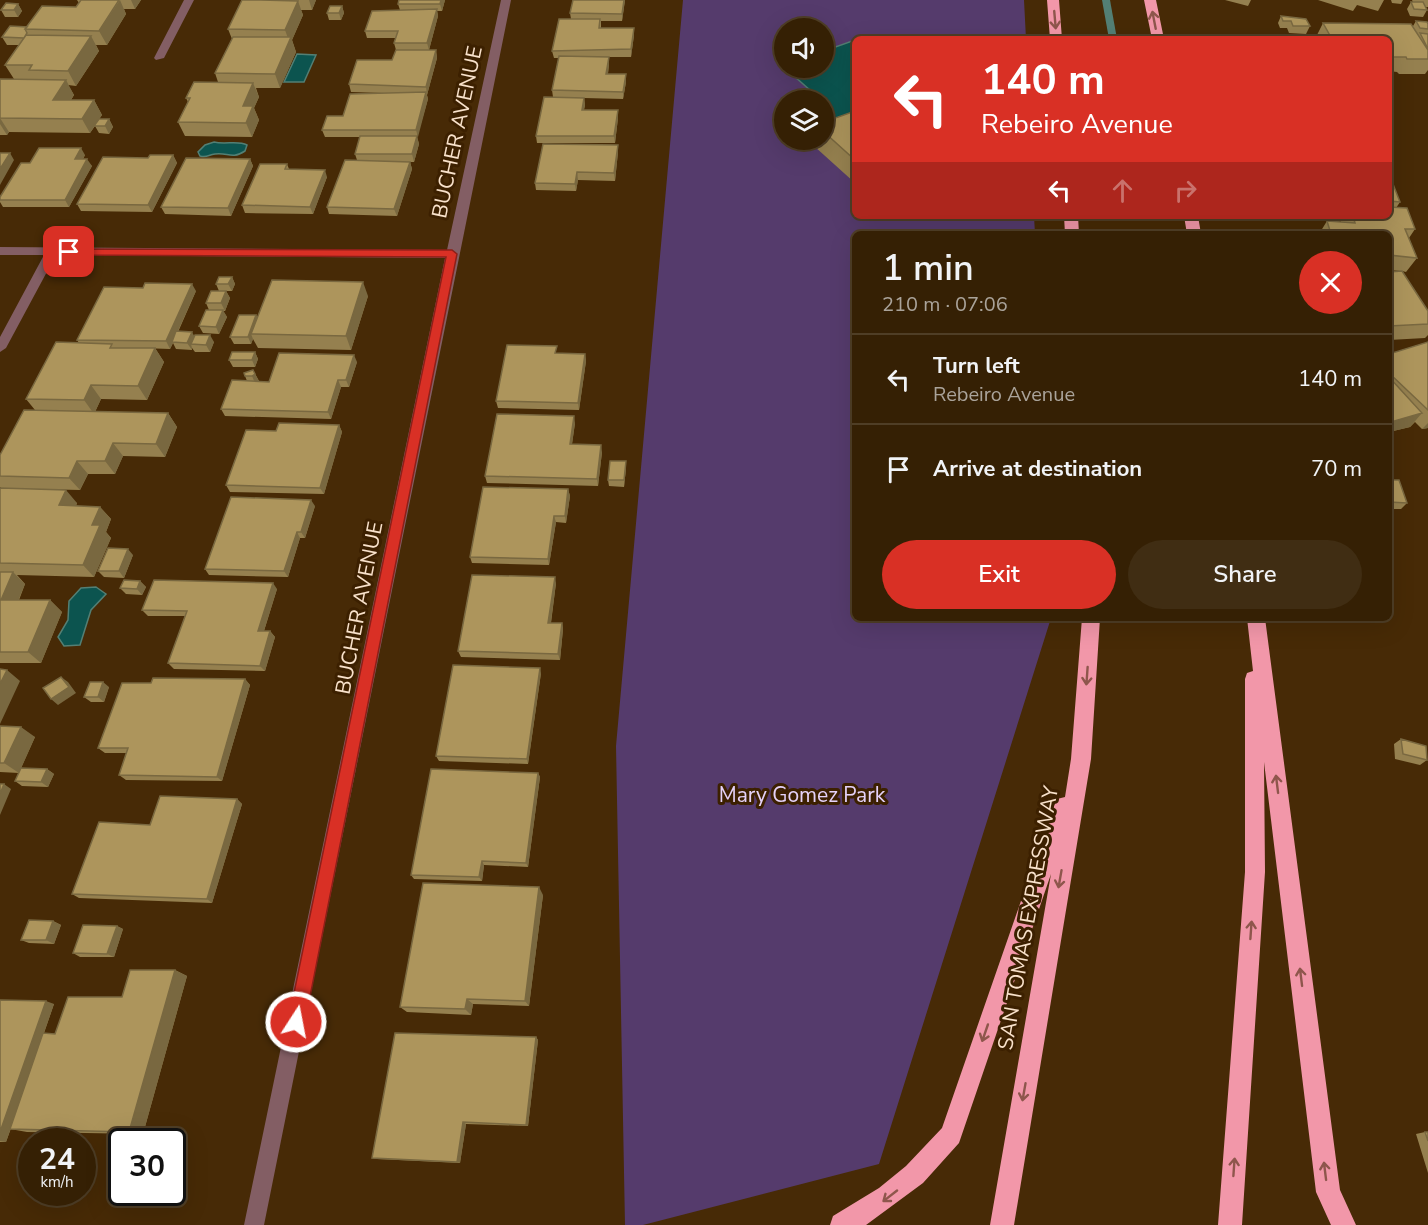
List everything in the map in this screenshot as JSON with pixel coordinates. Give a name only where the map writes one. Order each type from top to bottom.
[{"type":"highway","points":[[1053,0],[1056,36]]},
{"type":"highway","points":[[1150,0],[1157,36]]},
{"type":"highway","name":"SAN TOMAS EXPRESSWAY","points":[[1002,1225],[1081,759],[1091,621]]},
{"type":"highway","points":[[1230,1225],[1255,872],[1255,621]]},
{"type":"highway","points":[[1255,621],[1328,1192],[1344,1225]]},
{"type":"highway","points":[[842,1225],[886,1200],[935,1157],[951,1135],[1081,759]]},
{"type":"street","points":[[159,58],[189,0]]},
{"type":"street","name":"BUCHER AVENUE","points":[[254,1225],[506,0]]},
{"type":"street","points":[[0,251],[452,254]]},
{"type":"street","points":[[0,348],[52,252]]},
{"type":"green space","name":"Mary Gomez Park","points":[[683,0],[1024,0],[1026,36],[852,36],[852,219],[1034,219],[1035,231],[852,231],[852,621],[1050,621],[879,1164],[643,1225],[625,1225],[616,746]]},
{"type":"water","points":[[852,41],[852,163],[834,147],[834,90],[810,90],[796,78],[834,78],[834,47]]},
{"type":"water","points":[[297,54],[316,55],[304,82],[284,82]]},
{"type":"water","points":[[214,142],[247,145],[245,151],[236,155],[200,156],[198,152],[205,145]]},
{"type":"water","points":[[96,587],[106,594],[91,610],[80,645],[64,646],[58,637],[68,620],[69,601],[81,588]]},
{"type":"building","points":[[81,0],[119,0],[99,31],[25,29],[42,6],[76,7]]},
{"type":"building","points":[[242,0],[298,1],[285,30],[228,29]]},
{"type":"building","points":[[399,0],[441,0],[440,4],[398,4]]},
{"type":"building","points":[[573,0],[624,0],[622,14],[570,13]]},
{"type":"building","points":[[1411,2],[1423,2],[1427,10],[1414,9]]},
{"type":"building","points":[[6,3],[18,4],[14,10],[1,10]]},
{"type":"building","points":[[330,6],[342,6],[339,13],[327,13]]},
{"type":"building","points":[[437,9],[427,43],[394,43],[398,31],[365,31],[372,11]]},
{"type":"building","points":[[1281,16],[1306,19],[1310,26],[1293,26],[1291,21],[1283,21]]},
{"type":"building","points":[[559,19],[600,19],[599,28],[634,28],[631,49],[552,51]]},
{"type":"building","points":[[1416,21],[1427,22],[1428,29],[1420,28]]},
{"type":"building","points":[[1323,23],[1411,24],[1428,50],[1428,59],[1392,57],[1392,36],[1330,36]]},
{"type":"building","points":[[10,26],[27,27],[24,38],[2,37]]},
{"type":"building","points":[[1420,33],[1428,34],[1428,49]]},
{"type":"building","points":[[26,35],[91,36],[68,71],[29,70],[32,65],[5,65]]},
{"type":"building","points":[[233,37],[291,37],[275,74],[215,73]]},
{"type":"building","points":[[396,50],[436,50],[426,87],[349,84],[357,60],[392,60]]},
{"type":"building","points":[[559,56],[609,57],[606,74],[626,74],[623,92],[552,90]]},
{"type":"building","points":[[0,79],[66,80],[53,100],[94,100],[82,119],[0,118]]},
{"type":"building","points":[[194,82],[253,83],[243,106],[253,106],[246,123],[178,122],[190,98],[186,98]]},
{"type":"building","points":[[426,92],[416,130],[322,130],[327,116],[343,116],[350,94]]},
{"type":"building","points":[[544,97],[584,98],[582,110],[618,110],[614,136],[536,136]]},
{"type":"building","points":[[852,112],[852,157],[834,141],[834,118]]},
{"type":"building","points":[[99,119],[109,119],[105,126],[94,126]]},
{"type":"building","points":[[360,136],[417,136],[412,154],[355,154]]},
{"type":"building","points":[[543,144],[618,145],[614,173],[577,172],[575,184],[535,183]]},
{"type":"building","points":[[39,148],[81,148],[75,159],[87,159],[65,200],[0,200],[21,163],[30,163]]},
{"type":"building","points":[[0,153],[10,153],[0,169]]},
{"type":"building","points":[[150,155],[173,155],[148,205],[77,204],[103,157],[148,158]]},
{"type":"building","points":[[186,158],[250,159],[228,208],[161,207]]},
{"type":"building","points":[[345,160],[410,162],[394,209],[327,207]]},
{"type":"building","points":[[260,164],[287,164],[285,169],[325,170],[310,207],[242,205]]},
{"type":"building","points":[[1392,182],[1400,202],[1392,201]]},
{"type":"building","points":[[1392,207],[1407,208],[1415,229],[1405,229],[1417,258],[1392,255],[1392,231],[1330,231],[1327,221],[1355,223],[1354,219],[1392,219]]},
{"type":"building","points":[[1402,271],[1428,311],[1428,324],[1392,326],[1392,272]]},
{"type":"building","points":[[219,277],[232,277],[228,284],[216,284]]},
{"type":"building","points":[[272,280],[363,282],[346,336],[251,334]]},
{"type":"building","points":[[145,283],[192,284],[166,341],[77,340],[104,287],[143,288]]},
{"type":"building","points":[[211,291],[226,291],[221,303],[206,303]]},
{"type":"building","points":[[206,310],[223,310],[216,327],[199,326]]},
{"type":"building","points":[[239,315],[256,315],[248,337],[230,337]]},
{"type":"building","points":[[176,331],[192,332],[187,343],[172,342]]},
{"type":"building","points":[[195,335],[210,335],[206,345],[191,344]]},
{"type":"building","points":[[56,342],[112,344],[110,348],[155,348],[138,386],[91,385],[84,400],[26,399]]},
{"type":"building","points":[[1428,342],[1428,410],[1392,376],[1392,353]]},
{"type":"building","points":[[507,345],[557,346],[555,353],[585,354],[578,403],[496,401]]},
{"type":"building","points":[[232,352],[255,352],[252,360],[229,360]]},
{"type":"building","points":[[279,353],[354,355],[346,380],[338,380],[328,412],[221,409],[232,380],[269,382]]},
{"type":"building","points":[[253,370],[255,374],[245,376],[244,373]]},
{"type":"building","points":[[1392,380],[1422,413],[1392,422]]},
{"type":"building","points":[[24,410],[168,413],[156,444],[113,443],[105,461],[77,461],[69,478],[0,476],[0,455]]},
{"type":"building","points":[[497,414],[574,416],[570,444],[601,445],[597,479],[485,476]]},
{"type":"building","points":[[279,423],[339,425],[320,488],[226,485],[246,430],[276,431]]},
{"type":"building","points":[[610,461],[626,461],[624,480],[608,480]]},
{"type":"building","points":[[1392,480],[1399,480],[1407,503],[1392,502]]},
{"type":"building","points":[[483,487],[568,489],[565,516],[554,516],[548,559],[470,557]]},
{"type":"building","points":[[0,488],[66,490],[59,505],[100,507],[92,525],[100,525],[83,565],[0,563]]},
{"type":"building","points":[[231,497],[311,500],[301,532],[297,532],[284,571],[205,569]]},
{"type":"building","points":[[108,548],[128,549],[119,571],[98,571]]},
{"type":"building","points":[[0,572],[13,572],[1,600],[50,600],[28,652],[0,652]]},
{"type":"building","points":[[472,575],[555,577],[548,623],[562,623],[558,654],[458,651]]},
{"type":"building","points":[[124,580],[140,581],[137,589],[120,588]]},
{"type":"building","points":[[154,580],[273,583],[258,631],[270,631],[260,666],[168,663],[187,611],[142,610]]},
{"type":"building","points":[[453,665],[540,668],[527,759],[436,756]]},
{"type":"building","points":[[0,669],[7,670],[0,684]]},
{"type":"building","points":[[61,677],[69,687],[51,699],[43,688]]},
{"type":"building","points":[[153,678],[245,679],[217,777],[119,775],[128,748],[98,748],[122,683],[151,683]]},
{"type":"building","points":[[90,682],[103,682],[98,697],[84,697]]},
{"type":"building","points":[[0,726],[21,727],[4,763],[0,763]]},
{"type":"building","points":[[1401,739],[1426,746],[1427,760],[1403,754]]},
{"type":"building","points":[[21,768],[47,769],[41,782],[15,781]]},
{"type":"building","points":[[431,769],[538,773],[526,863],[482,861],[479,877],[411,875]]},
{"type":"building","points":[[160,796],[237,799],[207,899],[72,894],[99,822],[150,825]]},
{"type":"building","points":[[423,883],[539,887],[525,1001],[467,999],[465,1009],[400,1007]]},
{"type":"building","points":[[29,920],[53,921],[46,940],[21,940]]},
{"type":"building","points":[[83,925],[117,926],[107,954],[73,953]]},
{"type":"building","points":[[130,970],[175,970],[130,1128],[108,1128],[108,1131],[96,1131],[96,1128],[10,1129],[43,1033],[55,1034],[68,997],[122,997]]},
{"type":"building","points":[[0,1000],[46,1001],[0,1132]]},
{"type":"building","points":[[395,1033],[536,1037],[526,1125],[463,1122],[457,1162],[372,1158]]},
{"type":"waterway","points":[[1106,0],[1112,36]]},
{"type":"route","points":[[69,252],[452,254],[296,1022]]}]
